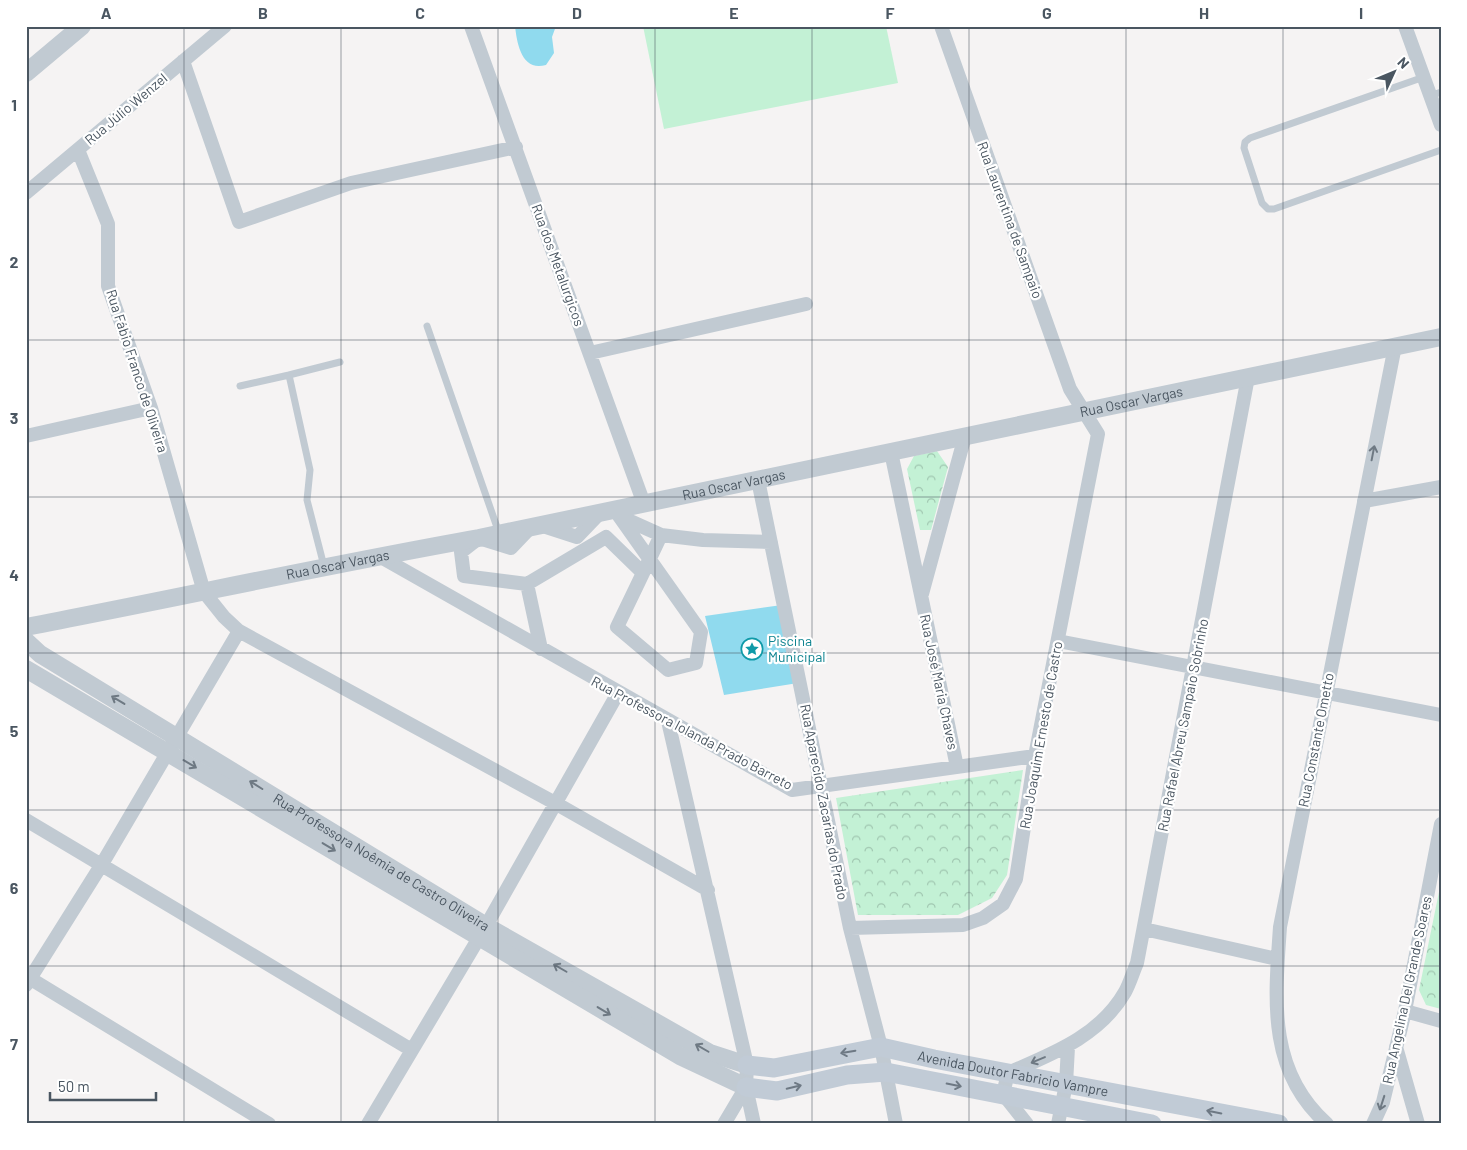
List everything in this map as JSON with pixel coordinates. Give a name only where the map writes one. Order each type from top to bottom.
[{"type":"main road","name":"Avenida Doutor Fabricio Vampre","points":[[747,1066],[774,1068],[881,1047],[1279,1124]]},
{"type":"main road","name":"Avenida Doutor Fabricio Vampre","points":[[746,1087],[777,1092],[847,1075],[886,1072],[1003,1094],[1060,1115],[1152,1124]]},
{"type":"street","points":[[26,73],[82,26]]},
{"type":"street","name":"Rua Júlio Wenzel","points":[[26,193],[225,26]]},
{"type":"street","name":"Rua dos Metalurgicos","points":[[471,26],[644,504]]},
{"type":"street","name":"Rua Laurentina de Sampaio","points":[[941,26],[1070,389],[1083,412]]},
{"type":"street","points":[[1405,26],[1424,77],[1436,94],[1441,124]]},
{"type":"street","points":[[183,61],[239,222],[350,183],[516,147]]},
{"type":"street","name":"Rua Fábio Franco de Oliveira","points":[[78,150],[108,224],[108,286],[151,408],[204,592]]},
{"type":"street","points":[[590,353],[806,304]]},
{"type":"street","name":"Rua Oscar Vargas","points":[[26,627],[324,566],[609,513],[965,436],[1441,337]]},
{"type":"street","name":"Rua Constante Ometto","points":[[1327,1124],[1312,1111],[1292,1078],[1289,1069],[1278,1032],[1275,997],[1277,959],[1280,927],[1394,346]]},
{"type":"street","name":"Rua Rafael Abreu Sampaio Sobrinho","points":[[1008,1073],[1068,1047],[1087,1035],[1125,992],[1137,963],[1248,377]]},
{"type":"street","points":[[26,436],[151,408]]},
{"type":"street","name":"Rua Joaquim Ernesto de Castro","points":[[850,928],[962,925],[983,918],[1003,904],[1016,879],[1035,756],[1098,434],[1083,412]]},
{"type":"street","name":"Rua José Maria Chaves","points":[[921,597],[965,436]]},
{"type":"street","name":"Rua José Maria Chaves","points":[[891,452],[957,767]]},
{"type":"street","name":"Rua Aparecido Zacarias do Prado","points":[[758,480],[850,928],[881,1047],[896,1124]]},
{"type":"street","points":[[1364,501],[1441,487]]},
{"type":"street","points":[[609,513],[662,534],[703,540],[771,542]]},
{"type":"street","points":[[609,513],[650,558],[701,632],[696,663],[668,670],[617,627],[650,558],[662,534]]},
{"type":"street","points":[[536,526],[511,548],[479,538],[461,552],[464,576],[527,584],[606,537],[643,573]]},
{"type":"street","name":"Rua Professora Iolanda Prado Barreto","points":[[379,556],[618,694],[792,790],[1035,756]]},
{"type":"street","points":[[527,584],[541,649]]},
{"type":"street","points":[[204,592],[224,617],[239,631],[555,803],[708,890]]},
{"type":"street","points":[[239,631],[102,864],[28,980],[269,1124]]},
{"type":"street","name":"Rua Professora Noêmia de Castro Oliveira","points":[[26,641],[40,654],[173,744],[483,931],[680,1056],[746,1087]]},
{"type":"street","points":[[1058,641],[1441,715]]},
{"type":"street","name":"Rua Professora Noêmia de Castro Oliveira","points":[[26,669],[173,744]]},
{"type":"street","points":[[368,1124],[410,1049],[483,931],[618,694]]},
{"type":"street","points":[[668,721],[747,1066],[746,1087],[754,1124]]},
{"type":"street","points":[[26,820],[410,1049]]},
{"type":"street","name":"Rua Angelina Del Grande Soares","points":[[1373,1124],[1383,1102],[1405,1011],[1441,824]]},
{"type":"street","points":[[1144,929],[1277,959]]},
{"type":"street","name":"Rua Professora Noêmia de Castro Oliveira","points":[[483,931],[710,1053],[747,1066]]},
{"type":"street","points":[[1405,1011],[1441,1021]]},
{"type":"street","points":[[1060,1115],[1066,1084],[1068,1047]]},
{"type":"street","points":[[1396,1047],[1418,1124]]},
{"type":"street","points":[[1008,1073],[1003,1094],[1027,1124]]},
{"type":"street","points":[[724,1124],[746,1087]]},
{"type":"lane","points":[[1424,77],[1250,138],[1245,142],[1244,148],[1262,203],[1268,209],[1274,209],[1441,150]]},
{"type":"lane","points":[[427,326],[500,534]]},
{"type":"lane","points":[[240,386],[340,362]]},
{"type":"lane","points":[[289,375],[310,470],[308,500],[324,566]]},
{"type":"green space","points":[[643,26],[886,26],[898,83],[664,129]]},
{"type":"green space","points":[[937,451],[948,467],[931,530],[920,530],[907,469],[914,456]]},
{"type":"green space","points":[[1023,770],[1007,875],[992,898],[958,915],[858,915],[836,798]]},
{"type":"green space","points":[[1441,882],[1441,1009],[1426,1005],[1419,990]]},
{"type":"water","points":[[515,26],[556,26],[552,37],[554,53],[546,65],[538,66],[531,64],[522,55],[517,41]]},
{"type":"water","name":"Piscina Municipal","points":[[782,605],[798,683],[724,695],[705,616]]},
{"type":"place","name":"Piscina Municipal","points":[[752,649]]}]
